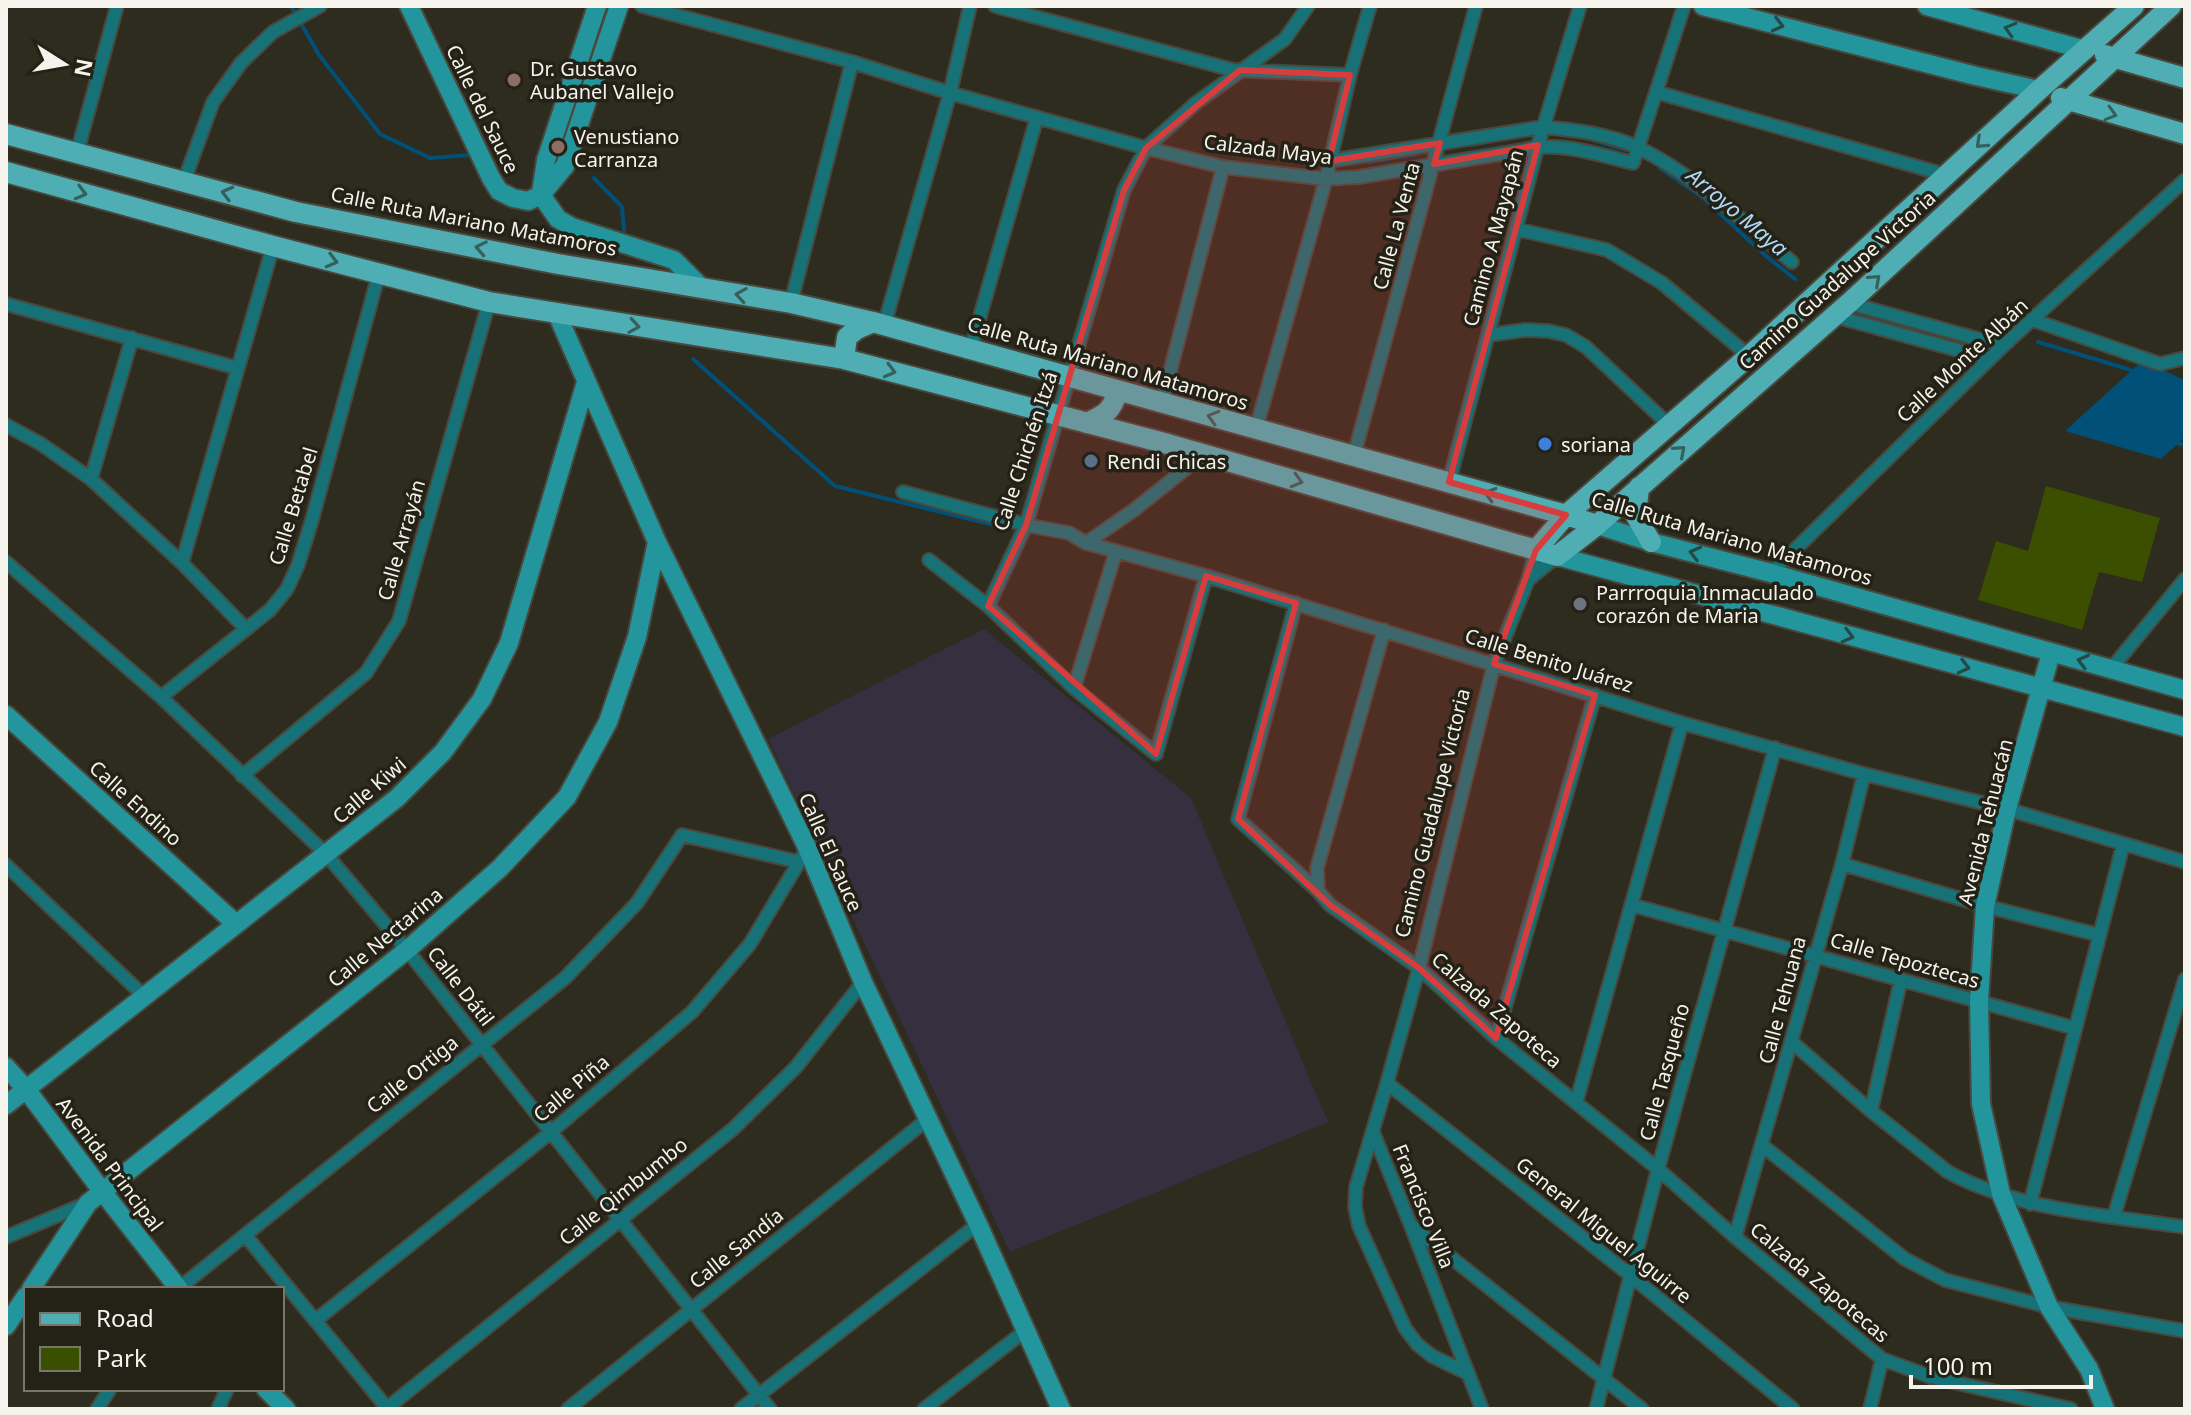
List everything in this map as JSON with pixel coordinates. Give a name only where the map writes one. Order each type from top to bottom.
[{"type":"main road","name":"Camino Guadalupe Victoria","points":[[1536,550],[1566,515],[1749,356],[2134,6]]},
{"type":"main road","name":"Camino Guadalupe Victoria","points":[[1557,556],[1597,525],[1842,310],[2171,6]]},
{"type":"main road","points":[[2085,50],[2185,78]]},
{"type":"main road","points":[[2039,90],[2185,134]]},
{"type":"main road","name":"Calle Ruta Mariano Matamoros","points":[[6,134],[296,212],[558,264],[791,303],[878,324],[1597,525]]},
{"type":"main road","points":[[6,172],[489,302],[844,359],[1059,415],[1557,556]]},
{"type":"main road","points":[[844,359],[847,337],[857,329],[878,324]]},
{"type":"main road","points":[[1087,423],[1110,410],[1118,391]]},
{"type":"main road","points":[[1639,487],[1636,516],[1651,542]]},
{"type":"street","points":[[77,153],[117,6]]},
{"type":"street","points":[[184,181],[213,102],[241,63],[273,32],[320,6]]},
{"type":"street","name":"Calle del Sauce","points":[[409,6],[499,191],[528,201],[541,195]]},
{"type":"street","points":[[597,6],[546,160],[541,195],[558,219],[572,227],[674,260],[702,288]]},
{"type":"street","points":[[541,195],[565,166],[619,6]]},
{"type":"street","name":"Calzada Maya","points":[[642,6],[1223,167],[1326,179],[1359,177],[1524,150],[1538,145],[1594,153],[1633,163],[1638,147]]},
{"type":"street","points":[[878,324],[950,93],[970,6]]},
{"type":"street","points":[[995,6],[1233,70],[1350,75]]},
{"type":"street","name":"Calle Chichén Itzá","points":[[988,606],[1026,525],[1124,190],[1146,148],[1196,103],[1285,39],[1308,6]]},
{"type":"street","points":[[1256,429],[1326,179],[1370,6]]},
{"type":"street","name":"Calle La Venta","points":[[1354,455],[1476,6]]},
{"type":"street","name":"Camino A Mayapán","points":[[1449,482],[1538,145],[1580,6]]},
{"type":"street","points":[[1638,147],[1684,6]]},
{"type":"street","points":[[1703,6],[2039,90]]},
{"type":"street","points":[[1927,6],[1954,9],[2085,50]]},
{"type":"street","points":[[791,303],[852,62]]},
{"type":"street","points":[[1656,92],[1946,175]]},
{"type":"street","points":[[971,348],[1037,117]]},
{"type":"street","name":"Calzada Maya","points":[[1329,161],[1543,127],[1599,135],[1638,147],[1698,185],[1792,262]]},
{"type":"street","points":[[1162,403],[1223,167]]},
{"type":"street","name":"Calle Monte Albán","points":[[1771,573],[2003,346],[2185,180]]},
{"type":"street","points":[[1516,229],[1607,250],[1662,283],[1749,356]]},
{"type":"street","points":[[182,563],[273,246]]},
{"type":"street","name":"Calle Betabel","points":[[161,697],[270,610],[287,589],[298,565],[379,273]]},
{"type":"street","name":"Calle Arrayán","points":[[242,776],[366,673],[399,621],[489,302]]},
{"type":"street","points":[[6,304],[237,368]]},
{"type":"street","points":[[1842,310],[2003,346]]},
{"type":"street","points":[[1842,310],[1990,359]]},
{"type":"street","name":"Calle El Sauce","points":[[557,314],[657,542],[929,1118],[1061,1409]]},
{"type":"street","points":[[2033,320],[2160,364],[2185,358]]},
{"type":"street","points":[[1488,335],[1525,330],[1566,335],[1586,347],[1669,425]]},
{"type":"street","points":[[91,479],[132,338]]},
{"type":"street","name":"Calle Kiwi","points":[[6,1105],[397,798],[443,752],[482,699],[509,643],[586,382]]},
{"type":"street","points":[[6,425],[41,444],[91,479],[182,563],[246,629]]},
{"type":"street","points":[[1086,543],[1134,510],[1203,455]]},
{"type":"street","name":"Calle Benito Juárez","points":[[903,492],[1026,525],[1069,533],[1086,543],[1296,603],[1682,723],[1864,774],[2007,809],[2185,862]]},
{"type":"street","name":"Calle Ruta Mariano Matamoros","points":[[1597,525],[2184,691]]},
{"type":"street","name":"Calle Nectarina","points":[[32,1287],[95,1197],[407,950],[500,868],[567,797],[608,722],[637,637],[657,542]]},
{"type":"street","name":"Camino Guadalupe Victoria","points":[[1419,968],[1494,664],[1528,580],[1536,550]]},
{"type":"street","points":[[1074,688],[1116,551]]},
{"type":"street","points":[[1557,556],[2185,727]]},
{"type":"street","name":"Camino Guadalupe Victoria","points":[[1528,580],[1557,556]]},
{"type":"street","points":[[929,560],[988,606],[1074,688],[1156,754],[1206,576]]},
{"type":"street","name":"Calle Dátil","points":[[6,562],[161,697],[326,854],[407,950],[770,1409]]},
{"type":"street","points":[[2111,669],[2185,579]]},
{"type":"street","name":"Calzada Zapoteca","points":[[1296,603],[1238,819],[1330,905],[1419,968],[1496,1038],[1658,1169]]},
{"type":"street","points":[[1318,891],[1317,868],[1384,630]]},
{"type":"street","name":"Avenida Tehuacán","points":[[2051,653],[2007,809],[1985,906],[1979,1001],[1981,1104],[2001,1194],[2049,1307],[2089,1369],[2105,1409]]},
{"type":"street","points":[[1496,1038],[1595,695]]},
{"type":"street","name":"Calle Endino","points":[[6,715],[235,923]]},
{"type":"street","points":[[1576,1103],[1682,723]]},
{"type":"street","name":"Calle Tasqueño","points":[[1596,1409],[1658,1169],[1775,748]]},
{"type":"street","name":"Calle Tehuana","points":[[1735,1237],[1842,864],[1864,774]]},
{"type":"street","name":"Calle Ortiga","points":[[181,1287],[565,978],[637,903],[682,835],[803,854]]},
{"type":"street","points":[[2030,1204],[2123,845]]},
{"type":"street","name":"Calle Piña","points":[[316,1320],[551,1132],[692,1012],[750,944],[803,854]]},
{"type":"street","points":[[1842,864],[1985,906],[2099,935]]},
{"type":"street","points":[[6,865],[144,996]]},
{"type":"street","name":"Calle Tepoztecas","points":[[1632,905],[2074,1028]]},
{"type":"street","name":"Francisco Villa","points":[[1419,968],[1373,1132],[1482,1409]]},
{"type":"street","points":[[1871,1111],[1901,979]]},
{"type":"street","points":[[2114,1216],[2185,979]]},
{"type":"street","name":"Calle Qimbumbo","points":[[387,1408],[733,1129],[796,1067],[863,982]]},
{"type":"street","points":[[1792,1042],[1871,1111],[1962,1180],[2030,1204],[2185,1227]]},
{"type":"street","name":"Avenida Principal","points":[[6,1067],[26,1089],[95,1197],[177,1287]]},
{"type":"street","name":"General Miguel Aguirre","points":[[1387,1083],[1630,1275],[1793,1409]]},
{"type":"street","name":"Calle Sandía","points":[[568,1409],[929,1118]]},
{"type":"street","points":[[1373,1132],[1356,1187],[1355,1207],[1359,1226],[1405,1328],[1417,1344],[1432,1356],[1467,1373]]},
{"type":"street","points":[[1763,1146],[1905,1259],[1945,1280],[2049,1307],[2185,1331]]},
{"type":"street","name":"Calzada Zapotecas","points":[[1658,1169],[1882,1359],[1931,1377],[2071,1409]]},
{"type":"street","points":[[6,1237],[95,1197]]},
{"type":"street","points":[[741,1409],[978,1224]]},
{"type":"street","points":[[1411,1226],[1642,1409]]},
{"type":"street","points":[[245,1235],[387,1408]]},
{"type":"street","points":[[6,1326],[24,1299]]},
{"type":"street","points":[[924,1409],[1025,1331]]},
{"type":"street","points":[[1870,1409],[1882,1359]]},
{"type":"street","points":[[97,1409],[109,1391]]},
{"type":"street","points":[[268,1391],[286,1409]]},
{"type":"highlighted area","points":[[1240,70],[1350,75],[1329,161],[1440,143],[1434,164],[1538,145],[1449,482],[1566,515],[1536,550],[1494,664],[1595,695],[1496,1038],[1419,968],[1330,905],[1238,819],[1296,603],[1206,576],[1156,754],[988,606],[1026,525],[1124,190],[1146,148]]},
{"type":"shaded area","points":[[984,629],[1191,798],[1328,1122],[1010,1252],[768,739]]},
{"type":"green space","points":[[2046,486],[2160,518],[2142,582],[2099,572],[2082,630],[1978,600],[1996,541],[2028,551]]},
{"type":"water","points":[[2142,361],[2185,380],[2185,437],[2161,459],[2065,431]]},
{"type":"waterway","points":[[291,6],[319,55],[380,134],[430,158],[471,155]]},
{"type":"waterway","name":"Arroyo Maya","points":[[1472,145],[1503,139]]},
{"type":"waterway","name":"Arroyo Maya","points":[[1590,139],[1626,150]]},
{"type":"waterway","name":"Arroyo Maya","points":[[1368,162],[1416,154]]},
{"type":"waterway","name":"Arroyo Maya","points":[[1660,168],[1701,196],[1795,279]]},
{"type":"waterway","points":[[594,178],[622,207],[624,230]]},
{"type":"waterway","name":"Arroyo Maya","points":[[1858,314],[1930,336]]},
{"type":"waterway","name":"Arroyo Maya","points":[[2038,342],[2131,370]]},
{"type":"waterway","points":[[693,359],[835,486],[1006,528]]},
{"type":"waterway","name":"Arroyo Maya","points":[[2177,443],[2185,445]]},
{"type":"place","name":"Dr. Gustavo Aubanel Vallejo","points":[[514,80]]},
{"type":"place","name":"Venustiano Carranza","points":[[558,147]]},
{"type":"place","name":"soriana","points":[[1545,444]]},
{"type":"place","name":"Rendi Chicas","points":[[1091,461]]},
{"type":"place","name":"Parrroquia Inmaculado corazón de Maria","points":[[1580,604]]}]
